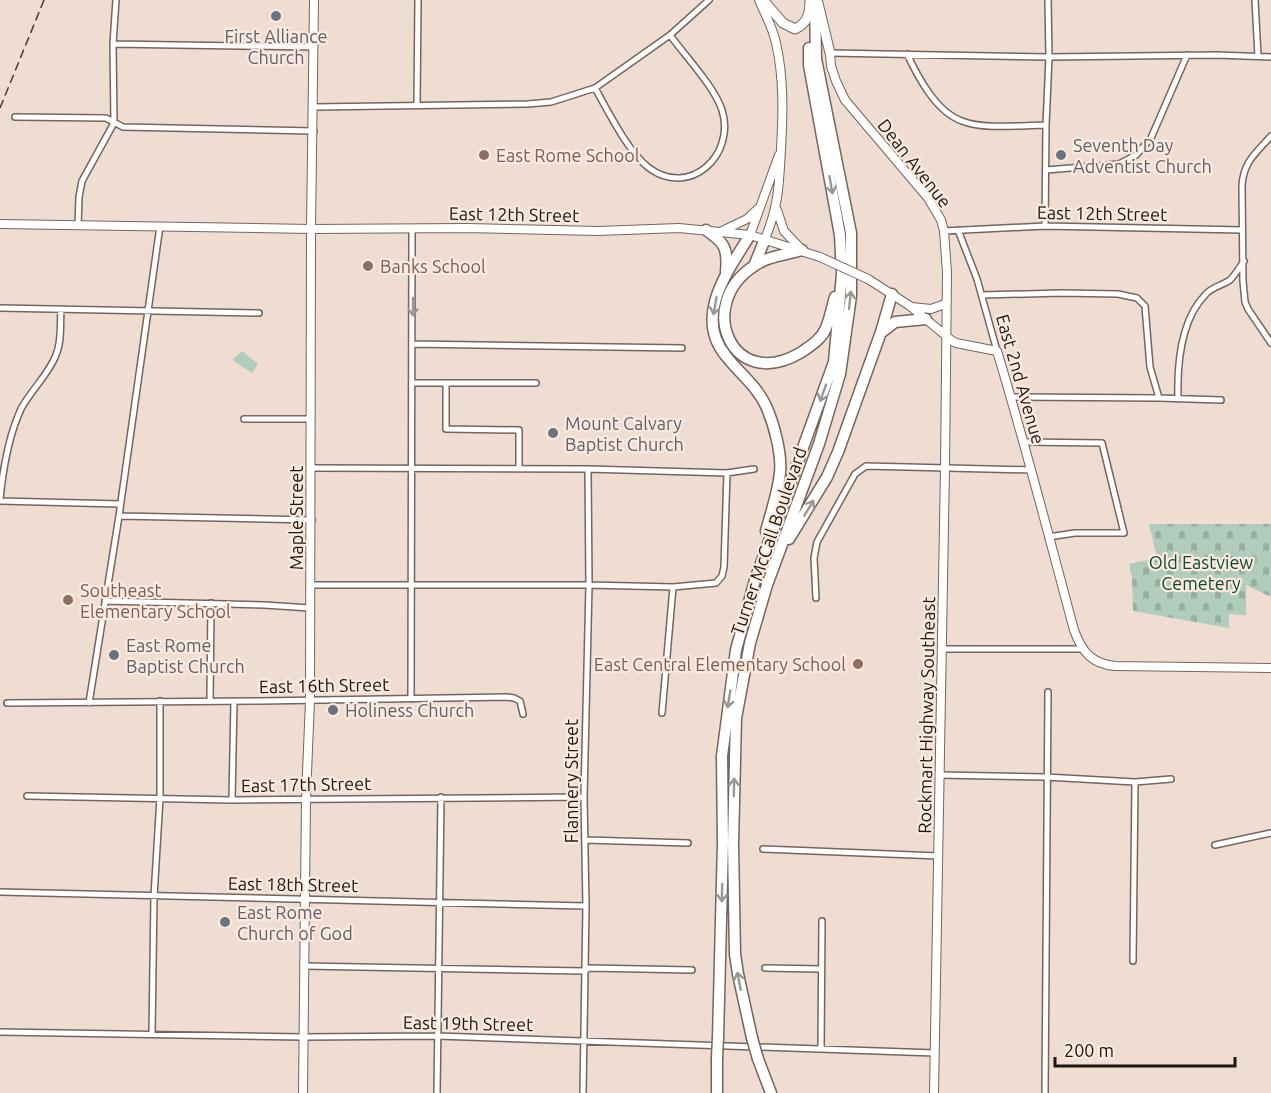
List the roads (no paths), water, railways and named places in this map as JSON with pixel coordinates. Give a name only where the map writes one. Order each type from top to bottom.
[{"type":"highway","name":"Turner McCall Boulevard","points":[[771,1093],[752,1038],[735,954],[733,834],[736,718],[750,643],[767,585],[819,444],[840,374],[851,296],[851,232],[816,59],[816,0]]},
{"type":"highway","name":"Turner McCall Boulevard","points":[[717,1093],[723,842],[722,756],[736,650],[754,580],[834,362],[842,274],[840,235],[809,65],[810,15]]},
{"type":"highway","points":[[706,230],[724,245],[727,257],[726,275]]},
{"type":"highway","points":[[750,235],[726,275],[714,303],[712,320],[719,347],[765,403],[775,434],[780,472],[754,580]]},
{"type":"highway","points":[[754,266],[765,239]]},
{"type":"highway","points":[[802,250],[767,259],[754,266],[736,283],[725,305],[724,323],[728,340],[735,351],[742,356],[769,362],[782,361],[817,341],[826,329],[842,274]]},
{"type":"highway","points":[[778,558],[827,477],[838,452],[881,332],[892,294]]},
{"type":"highway","points":[[881,332],[895,322],[926,319]]},
{"type":"main road","name":"Maple Street","points":[[303,1093],[312,520],[310,419],[314,0]]},
{"type":"main road","points":[[761,0],[792,29],[799,28],[810,15]]},
{"type":"main road","points":[[761,0],[776,41],[783,120],[781,175],[776,207],[765,239]]},
{"type":"main road","name":"Turner McCall Boulevard","points":[[810,0],[810,15]]},
{"type":"main road","points":[[816,0],[830,53]]},
{"type":"main road","name":"Dean Avenue","points":[[830,53],[831,66],[845,100],[928,198],[941,220],[944,231],[947,300],[946,337]]},
{"type":"main road","points":[[750,235],[781,148]]},
{"type":"main road","points":[[721,231],[747,219],[761,206]]},
{"type":"main road","points":[[776,207],[779,222],[784,231],[802,250]]},
{"type":"main road","name":"East 12th Street","points":[[0,224],[598,231],[679,228],[721,231],[750,235],[820,257],[868,279],[892,294],[956,343],[997,351]]},
{"type":"main road","points":[[910,306],[931,309],[945,304],[947,300]]},
{"type":"main road","name":"Rockmart Highway Southeast","points":[[934,1093],[946,337]]},
{"type":"main road","name":"East 2nd Avenue","points":[[997,351],[1032,470],[1074,630],[1083,649]]},
{"type":"main road","points":[[1083,649],[1095,662],[1105,666],[1271,668]]},
{"type":"street","points":[[78,226],[82,181],[114,123],[113,44],[116,0]]},
{"type":"street","points":[[417,105],[418,0]]},
{"type":"street","points":[[314,107],[551,102],[595,88],[670,35],[709,0]]},
{"type":"street","points":[[1046,226],[1048,0]]},
{"type":"street","points":[[1255,0],[1257,56]]},
{"type":"street","points":[[595,88],[627,142],[648,167],[661,175],[674,177],[693,175],[705,169],[715,159],[721,146],[724,126],[721,109],[707,83],[670,35]]},
{"type":"street","points":[[113,44],[313,47]]},
{"type":"street","points":[[830,53],[1049,57],[1186,55],[1271,57]]},
{"type":"street","points":[[907,54],[920,79],[934,98],[954,117],[963,122],[980,125],[1046,125]]},
{"type":"street","points":[[1046,170],[1119,164],[1137,155],[1151,138],[1186,55]]},
{"type":"street","points":[[15,117],[97,117],[106,118],[123,127],[314,131]]},
{"type":"street","points":[[1271,136],[1252,157],[1243,172],[1242,230],[1246,306],[1271,343]]},
{"type":"street","points":[[89,703],[119,516],[160,226]]},
{"type":"street","name":"East 12th Street","points":[[944,231],[1046,226],[1242,230]]},
{"type":"street","points":[[411,699],[412,228]]},
{"type":"street","name":"East 2nd Avenue","points":[[958,230],[981,295],[997,351]]},
{"type":"street","points":[[1178,399],[1179,359],[1189,320],[1206,293],[1231,279],[1244,261]]},
{"type":"street","points":[[981,295],[1062,292],[1118,294],[1137,298],[1145,306],[1150,367],[1159,398]]},
{"type":"street","points":[[0,308],[260,313]]},
{"type":"street","points":[[61,309],[56,356],[17,419],[2,472],[0,500],[120,504]]},
{"type":"street","points":[[413,345],[682,348]]},
{"type":"street","points":[[413,383],[536,383]]},
{"type":"street","points":[[446,383],[446,429],[519,429],[519,469]]},
{"type":"street","points":[[1011,397],[1221,400]]},
{"type":"street","points":[[244,419],[310,419]]},
{"type":"street","points":[[1024,442],[1102,443],[1124,533],[1082,533],[1048,537]]},
{"type":"street","points":[[816,598],[814,550],[817,542],[855,474],[870,465],[1032,470]]},
{"type":"street","points":[[312,468],[588,469],[727,473],[754,470]]},
{"type":"street","name":"Flannery Street","points":[[583,1093],[586,906],[584,797],[589,585],[588,469]]},
{"type":"street","points":[[311,585],[673,587],[716,584],[722,576],[724,567],[727,473]]},
{"type":"street","points":[[119,516],[312,520]]},
{"type":"street","points":[[662,713],[673,587]]},
{"type":"street","points":[[105,602],[211,603],[310,608]]},
{"type":"street","points":[[210,700],[211,603]]},
{"type":"street","points":[[942,649],[1083,649]]},
{"type":"street","points":[[1045,1093],[1048,692]]},
{"type":"street","name":"East 16th Street","points":[[7,703],[514,698],[520,701],[523,714]]},
{"type":"street","points":[[152,1034],[154,896],[160,798],[160,701]]},
{"type":"street","points":[[232,800],[234,701]]},
{"type":"street","points":[[940,775],[1046,777],[1135,782],[1171,779]]},
{"type":"street","points":[[1133,961],[1135,782]]},
{"type":"street","name":"East 17th Street","points":[[27,796],[232,800],[584,797]]},
{"type":"street","points":[[436,1093],[441,797]]},
{"type":"street","points":[[1215,845],[1271,833]]},
{"type":"street","points":[[585,840],[688,843]]},
{"type":"street","points":[[763,849],[939,856]]},
{"type":"street","name":"East 18th Street","points":[[0,892],[586,906]]},
{"type":"street","points":[[821,1049],[822,921]]},
{"type":"street","points":[[304,966],[692,970]]},
{"type":"street","points":[[765,968],[821,969]]},
{"type":"street","name":"East 19th Street","points":[[0,1032],[303,1037],[437,1036],[935,1053]]},
{"type":"railway","points":[[0,108],[44,0]]},
{"type":"place","name":"First Alliance Church","points":[[276,16]]},
{"type":"place","name":"East Rome School","points":[[484,155]]},
{"type":"place","name":"Seventh Day Adventist Church","points":[[1061,155]]},
{"type":"place","name":"Banks School","points":[[368,266]]},
{"type":"place","name":"Mount Calvary Baptist Church","points":[[553,433]]},
{"type":"place","name":"Southeast Elementary School","points":[[68,600]]},
{"type":"place","name":"East Rome Baptist Church","points":[[114,655]]},
{"type":"place","name":"East Central Elementary School","points":[[858,664]]},
{"type":"place","name":"Holiness Church","points":[[333,710]]},
{"type":"place","name":"East Rome Church of God","points":[[225,922]]},
{"type":"park label","name":"Old Eastview Cemetery","points":[[1201,572]]}]
